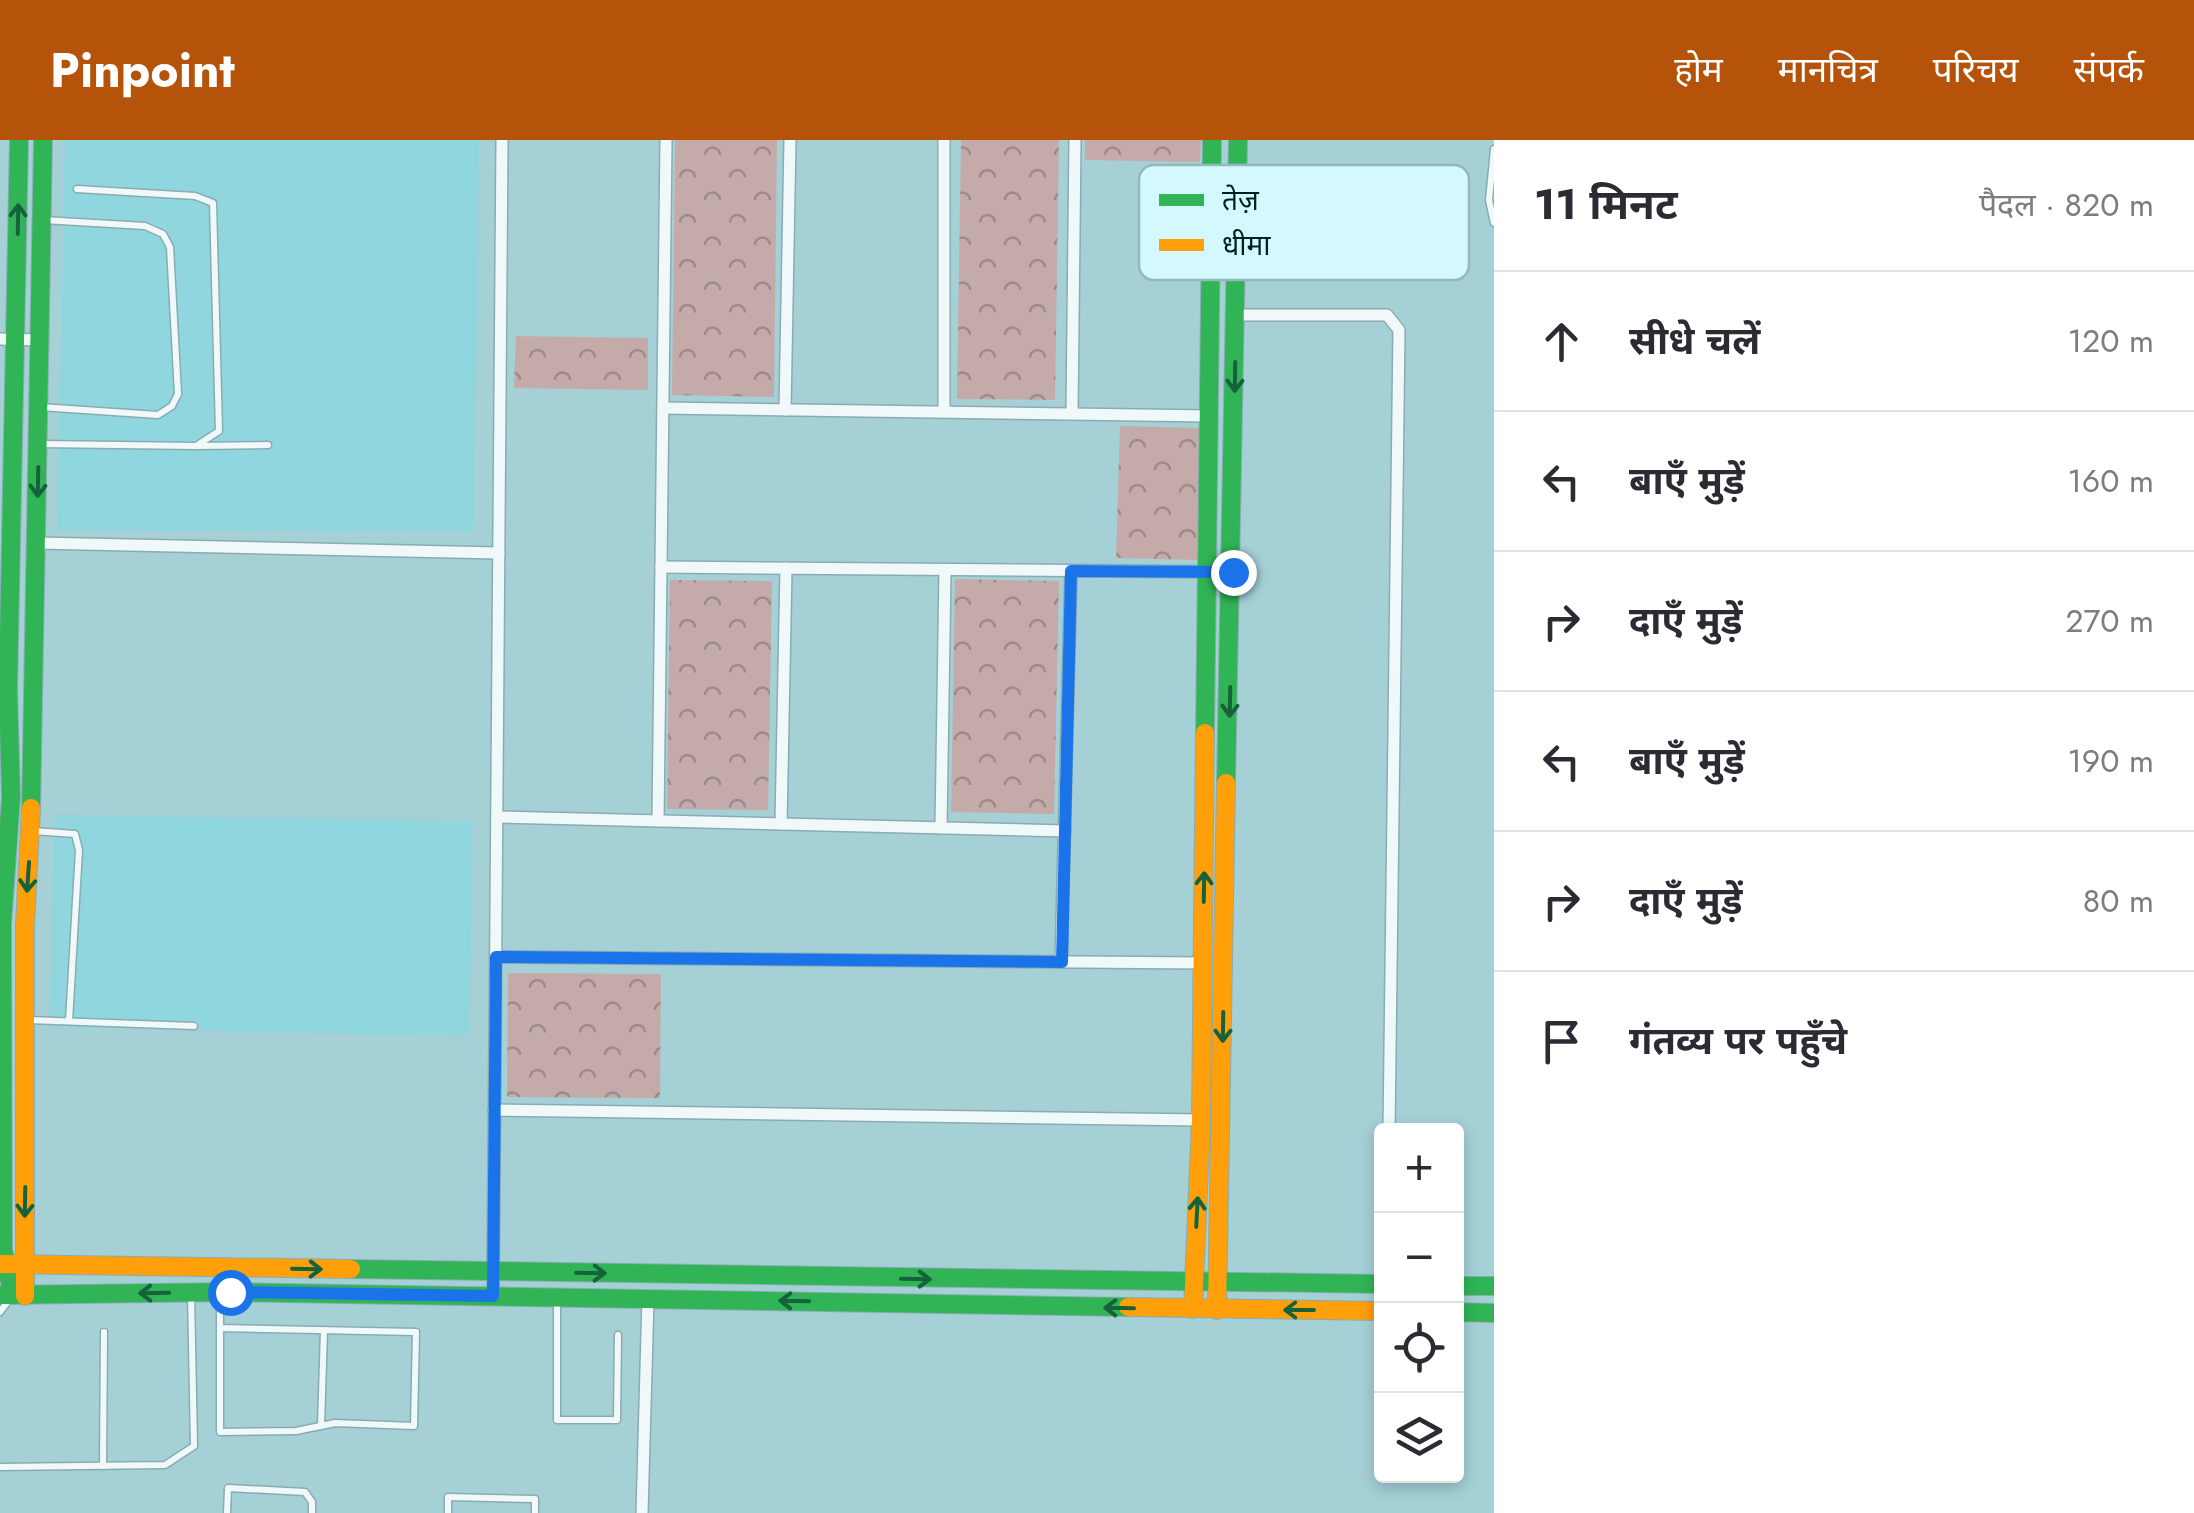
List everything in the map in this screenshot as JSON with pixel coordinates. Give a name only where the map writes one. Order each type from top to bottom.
[{"type":"street","points":[[19,140],[8,339],[4,689],[11,797],[2,924],[13,1295],[220,1292],[1374,1310]]},
{"type":"street","points":[[10,1264],[26,1020],[43,140]]},
{"type":"street","points":[[493,1296],[502,140]]},
{"type":"street","points":[[658,822],[666,140]]},
{"type":"street","points":[[786,410],[790,140]]},
{"type":"street","points":[[944,140],[944,412]]},
{"type":"street","points":[[1072,414],[1075,140]]},
{"type":"street","points":[[1212,140],[1212,165]]},
{"type":"street","points":[[1238,140],[1238,165]]},
{"type":"street","points":[[1193,1309],[1201,1120],[1211,280]]},
{"type":"street","points":[[1217,1310],[1236,280]]},
{"type":"street","points":[[1236,315],[1387,315],[1400,330],[1389,1123]]},
{"type":"street","points":[[8,339],[40,340]]},
{"type":"street","points":[[663,408],[1210,416]]},
{"type":"street","points":[[38,543],[499,553]]},
{"type":"street","points":[[661,567],[1233,572]]},
{"type":"street","points":[[781,824],[786,568]]},
{"type":"street","points":[[941,828],[945,570]]},
{"type":"street","points":[[1062,962],[1071,571]]},
{"type":"street","points":[[497,818],[1065,831]]},
{"type":"street","points":[[496,957],[1203,963]]},
{"type":"street","points":[[494,1110],[1201,1120]]},
{"type":"street","points":[[10,1264],[1374,1284]]},
{"type":"street","points":[[1464,1286],[1494,1286]]},
{"type":"street","points":[[642,1513],[648,1298]]},
{"type":"street","points":[[1464,1312],[1494,1313]]},
{"type":"lane","points":[[1494,149],[1489,200],[1494,222]]},
{"type":"lane","points":[[77,189],[195,196],[213,204],[219,431],[196,446]]},
{"type":"lane","points":[[40,407],[158,415],[172,406],[178,394],[170,247],[163,234],[145,226],[42,220]]},
{"type":"lane","points":[[39,444],[268,445]]},
{"type":"lane","points":[[31,832],[68,831],[74,834],[79,850],[69,1021]]},
{"type":"lane","points":[[26,1020],[194,1026]]},
{"type":"lane","points":[[220,1292],[220,1328],[220,1432],[414,1426],[416,1332],[220,1328]]},
{"type":"lane","points":[[0,1466],[165,1466],[194,1446],[191,1293]]},
{"type":"lane","points":[[0,1312],[13,1295]]},
{"type":"lane","points":[[557,1297],[558,1420],[617,1420],[618,1335]]},
{"type":"lane","points":[[322,1426],[324,1330]]},
{"type":"lane","points":[[102,1466],[104,1332]]},
{"type":"lane","points":[[227,1513],[228,1488],[305,1492],[312,1502],[312,1513]]},
{"type":"lane","points":[[448,1513],[448,1497],[534,1499],[534,1513]]},
{"type":"shaded area","points":[[65,140],[479,140],[474,531],[57,530]]},
{"type":"shaded area","points":[[54,815],[473,821],[469,1036],[50,1027]]},
{"type":"green space","points":[[675,140],[777,140],[774,397],[672,395]]},
{"type":"green space","points":[[961,140],[1059,140],[1055,400],[957,399]]},
{"type":"green space","points":[[1085,140],[1201,140],[1200,162],[1085,160]]},
{"type":"green space","points":[[516,336],[648,338],[648,390],[514,388]]},
{"type":"green space","points":[[1120,426],[1199,428],[1197,560],[1116,558]]},
{"type":"green space","points":[[955,579],[1059,581],[1054,814],[951,812]]},
{"type":"green space","points":[[670,580],[772,581],[768,810],[667,809]]},
{"type":"green space","points":[[508,973],[661,974],[660,1098],[507,1097]]},
{"type":"traffic: fast","points":[[13,1295],[3,1250],[2,924],[11,797],[8,689],[19,140]]},
{"type":"traffic: fast","points":[[31,808],[43,140]]},
{"type":"traffic: fast","points":[[1212,140],[1212,165]]},
{"type":"traffic: fast","points":[[1238,140],[1238,165]]},
{"type":"traffic: fast","points":[[1205,733],[1210,280]]},
{"type":"traffic: fast","points":[[1226,783],[1235,280]]},
{"type":"traffic: fast","points":[[351,1269],[1374,1284]]},
{"type":"traffic: fast","points":[[1464,1286],[1494,1286]]},
{"type":"traffic: fast","points":[[0,1295],[230,1292],[1128,1307]]},
{"type":"traffic: fast","points":[[1464,1312],[1494,1313]]},
{"type":"traffic: slow","points":[[1193,1309],[1201,1120],[1205,733]]},
{"type":"traffic: slow","points":[[1217,1310],[1226,783]]},
{"type":"traffic: slow","points":[[25,1296],[25,925],[31,808]]},
{"type":"traffic: slow","points":[[0,1264],[351,1269]]},
{"type":"traffic: slow","points":[[1128,1307],[1374,1311]]},
{"type":"route","points":[[230,1292],[493,1296],[496,957],[1062,962],[1071,571],[1233,572]]}]
